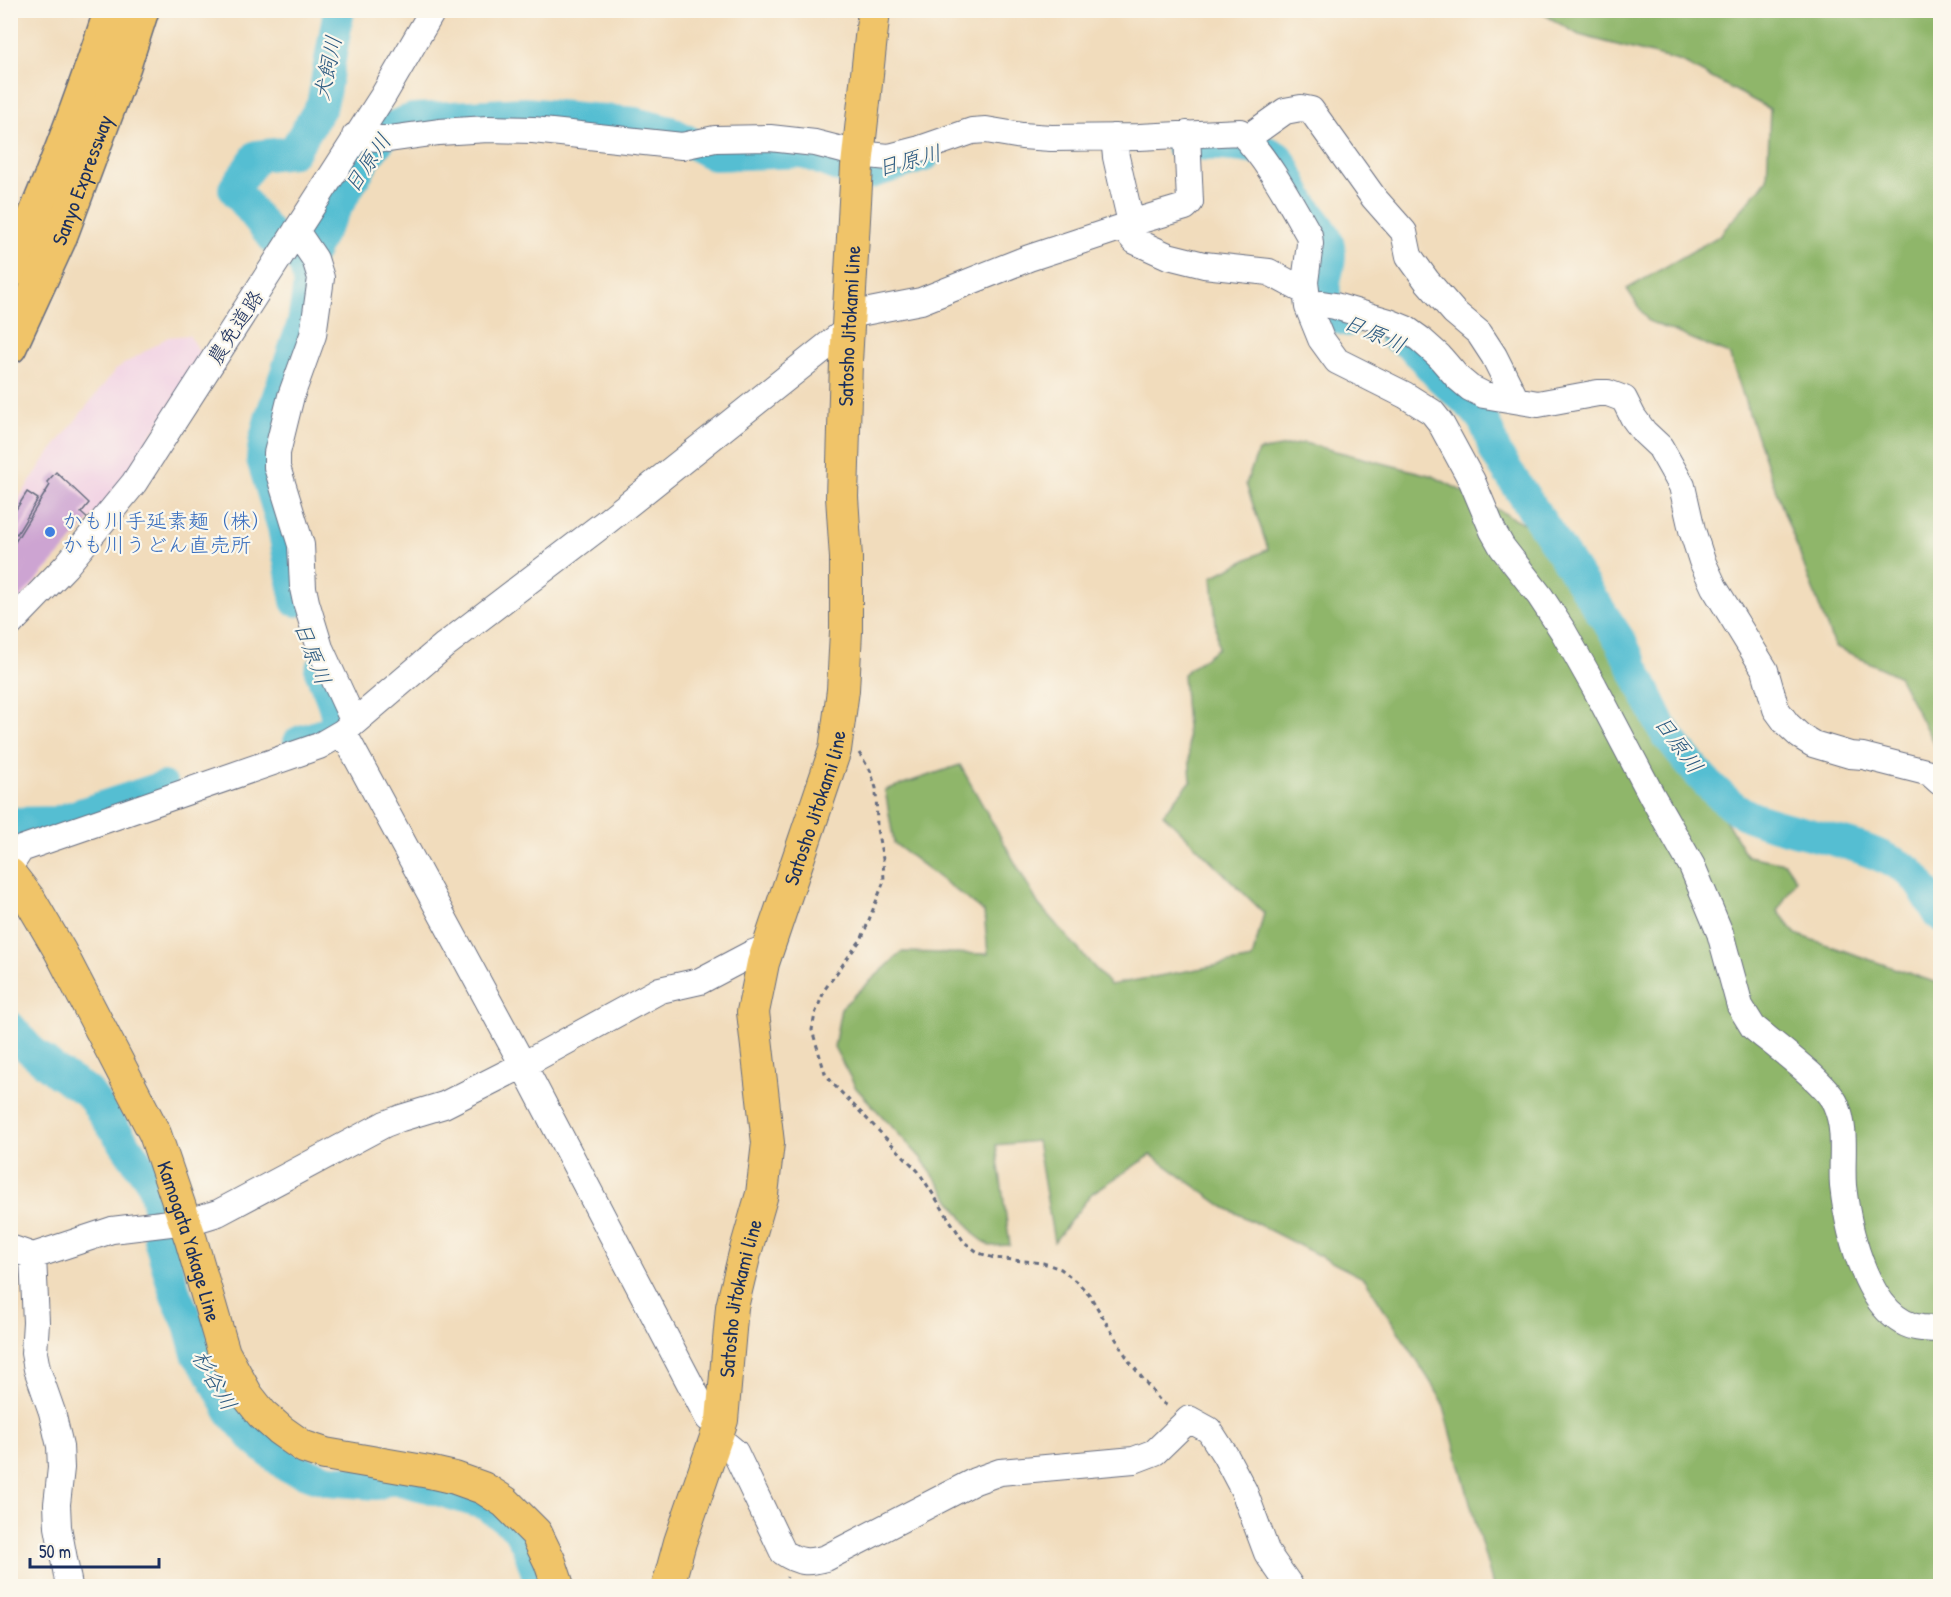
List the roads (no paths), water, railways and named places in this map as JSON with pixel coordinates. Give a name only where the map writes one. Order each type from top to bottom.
[{"type":"highway","name":"Sanyo Expressway","points":[[10,272],[31,227],[95,59],[111,10]]},
{"type":"highway","name":"Sanyo Expressway","points":[[10,347],[59,240],[124,66],[142,10]]},
{"type":"main road","name":"Satosho Jitokami line","points":[[668,1587],[720,1429],[732,1307],[744,1253],[762,1194],[768,1143],[753,1012],[763,963],[836,750],[843,690],[846,579],[842,497],[848,322],[857,166],[874,10]]},
{"type":"main road","name":"Kamogata Yakage Line","points":[[10,874],[45,925],[155,1134],[224,1353],[247,1395],[262,1414],[304,1447],[325,1454],[429,1472],[483,1488],[505,1502],[536,1533],[550,1562],[558,1587]]},
{"type":"street","name":"農免道路","points":[[10,624],[66,566],[134,483],[371,138],[383,96],[433,10]]},
{"type":"street","points":[[1254,147],[1285,111],[1301,108],[1311,110],[1374,198],[1404,232],[1409,256],[1427,281],[1454,312],[1479,333],[1494,356],[1516,400]]},
{"type":"street","points":[[371,138],[488,129],[533,129],[692,143],[715,139],[770,138],[815,143],[857,166],[920,149],[972,131],[1115,146],[1188,141],[1240,132],[1254,147],[1309,235],[1305,282],[1318,303],[1321,339],[1337,361],[1405,395],[1432,412],[1440,422],[1472,481],[1493,531],[1563,631],[1692,866],[1720,933],[1745,1017],[1753,1027],[1814,1078],[1835,1102],[1843,1130],[1843,1184],[1849,1225],[1859,1259],[1869,1282],[1886,1307],[1911,1327],[1941,1328]]},
{"type":"street","points":[[10,866],[21,849],[320,746],[348,727],[445,645],[606,522],[848,322],[921,302],[1029,258],[1185,207],[1190,202],[1188,141]]},
{"type":"street","points":[[1115,146],[1127,225],[1135,241],[1168,256],[1204,265],[1269,272],[1318,303],[1389,322],[1406,329],[1426,344],[1470,388],[1490,397],[1538,404],[1608,393],[1624,399],[1644,432],[1660,447],[1682,486],[1702,561],[1718,594],[1765,670],[1776,709],[1786,724],[1813,744],[1930,773],[1941,782]]},
{"type":"street","points":[[297,245],[321,278],[313,335],[291,396],[277,453],[277,467],[301,545],[303,588],[309,613],[348,727],[708,1418],[720,1429],[735,1452],[783,1552],[795,1560],[811,1562],[826,1558],[975,1481],[1000,1472],[1134,1460],[1155,1452],[1189,1419],[1209,1430],[1244,1491],[1266,1553],[1290,1587]]},
{"type":"street","points":[[69,1587],[58,1527],[60,1446],[52,1412],[37,1369],[34,1353],[36,1322],[22,1252],[112,1230],[151,1227],[218,1213],[386,1124],[444,1105],[523,1065],[660,990],[700,981],[753,952],[769,947]]},
{"type":"waterway","name":"犬飼川","points":[[305,267],[296,253],[275,240],[234,189],[257,156],[293,152],[322,105],[339,10]]},
{"type":"waterway","name":"日原川","points":[[296,601],[283,527],[262,459],[264,443],[303,323],[309,284],[305,267],[321,233],[367,156],[389,128],[413,119],[525,113],[635,123],[671,132],[714,155],[803,152],[857,174],[871,173],[924,156]]},
{"type":"waterway","name":"日原川","points":[[1181,145],[1248,148],[1262,150],[1279,159],[1300,200],[1327,240],[1330,261],[1325,281],[1325,296],[1334,313],[1348,321]]},
{"type":"waterway","name":"日原川","points":[[1395,336],[1415,350],[1483,420],[1497,455],[1621,642],[1663,729],[1704,780],[1729,803],[1754,818],[1869,851],[1904,867],[1918,881],[1940,916]]},
{"type":"waterway","name":"日原川","points":[[299,742],[327,732],[336,721],[334,707],[320,671]]},
{"type":"waterway","name":"日原川","points":[[10,823],[56,822],[163,787]]},
{"type":"waterway","name":"杉谷川","points":[[10,1027],[28,1048],[58,1073],[88,1092],[153,1184],[159,1212],[159,1239],[176,1296],[189,1324],[197,1354],[209,1369],[231,1412],[256,1441],[288,1467],[328,1480],[376,1484],[392,1478],[487,1505],[517,1527],[528,1547],[537,1574],[538,1586]]},
{"type":"place","name":"かも川手延素麺（株） かも川うどん直売所","points":[[50,532]]}]
